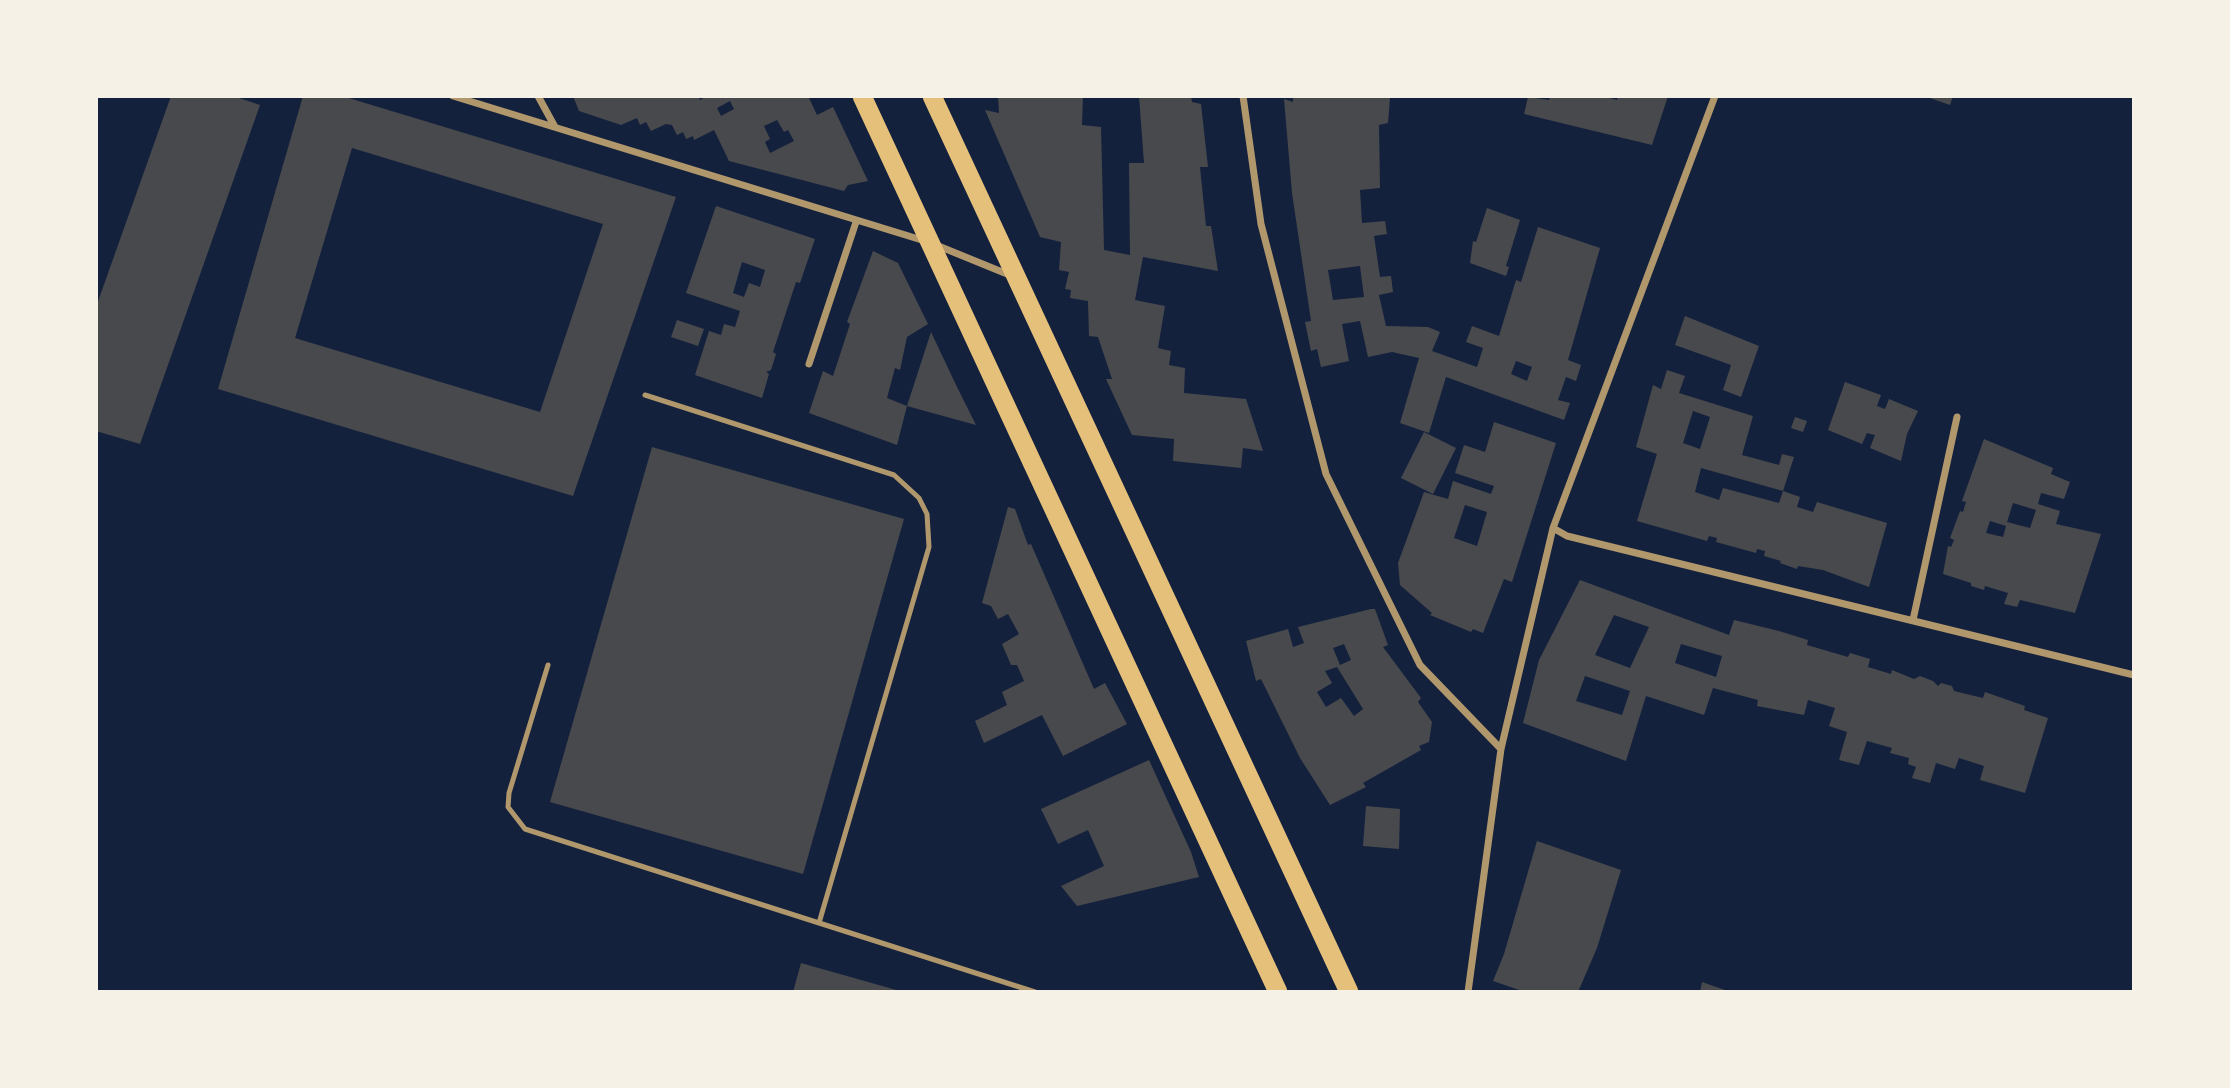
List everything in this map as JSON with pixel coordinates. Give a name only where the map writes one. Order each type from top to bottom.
[{"type":"highway","points":[[862,96],[1278,992]]},
{"type":"highway","points":[[932,96],[1349,992]]},
{"type":"street","points":[[453,96],[856,222],[930,242],[1016,277]]},
{"type":"street","points":[[538,96],[555,127]]},
{"type":"street","points":[[1243,96],[1261,224],[1326,474],[1420,665],[1501,750]]},
{"type":"street","points":[[1468,992],[1501,750],[1553,528],[1715,96]]},
{"type":"street","points":[[809,364],[856,222]]},
{"type":"street","points":[[1913,620],[1957,417]]},
{"type":"street","points":[[1553,528],[1567,536],[2134,675]]},
{"type":"lane","points":[[645,395],[894,475],[919,498],[927,514],[929,547],[819,923]]},
{"type":"lane","points":[[548,665],[509,793],[508,807],[516,822],[525,829],[1035,992]]},
{"type":"building","points":[[171,96],[233,96],[260,105],[140,444],[96,431],[96,307]]},
{"type":"building","points":[[303,96],[342,96],[676,197],[573,496],[218,389]],"holes":[[[352,148],[603,224],[540,412],[295,338]]]},
{"type":"building","points":[[573,96],[698,96],[700,100],[707,96],[808,96],[817,115],[833,107],[868,181],[848,185],[844,191],[729,161],[714,130],[694,140],[693,136],[686,139],[683,132],[677,135],[672,125],[666,124],[651,131],[646,122],[640,125],[637,118],[621,125],[579,111]],"holes":[[[730,101],[734,109],[721,116],[717,108]],[[777,120],[784,132],[788,130],[794,141],[770,153],[765,142],[770,139],[764,126]]]},
{"type":"building","points":[[998,96],[1083,96],[1082,125],[1101,127],[1104,250],[1130,255],[1129,163],[1144,163],[1139,96],[1191,96],[1192,102],[1201,104],[1208,167],[1200,167],[1206,226],[1211,226],[1218,271],[1143,257],[1135,300],[1165,306],[1158,348],[1171,351],[1169,365],[1185,368],[1184,393],[1246,399],[1263,451],[1243,448],[1241,468],[1173,461],[1174,439],[1132,435],[1106,379],[1112,379],[1098,337],[1089,336],[1088,301],[1070,298],[1071,290],[1065,289],[1069,272],[1059,270],[1061,242],[1040,237],[985,110],[999,113]]},
{"type":"building","points":[[1293,96],[1390,98],[1388,123],[1379,125],[1380,188],[1360,190],[1362,223],[1385,221],[1387,234],[1374,236],[1380,277],[1391,276],[1393,292],[1379,295],[1386,326],[1428,327],[1440,332],[1432,351],[1477,367],[1483,348],[1466,342],[1472,326],[1499,336],[1516,280],[1521,282],[1538,227],[1600,248],[1568,360],[1581,365],[1576,381],[1566,377],[1558,400],[1570,403],[1564,420],[1446,377],[1429,433],[1400,423],[1419,358],[1392,352],[1368,357],[1360,321],[1342,324],[1349,361],[1321,367],[1317,349],[1311,351],[1305,322],[1311,321],[1292,193],[1284,99],[1293,102]],"holes":[[[1360,266],[1364,297],[1333,300],[1328,270]],[[1516,361],[1532,367],[1527,381],[1511,374]]]},
{"type":"building","points":[[1550,96],[1602,96],[1617,100],[1618,96],[1668,96],[1652,145],[1524,114],[1528,97],[1549,100]]},
{"type":"building","points":[[1924,96],[1953,96],[1950,105]]},
{"type":"building","points":[[716,206],[815,239],[800,283],[796,282],[773,352],[776,354],[771,370],[766,372],[769,374],[762,398],[695,375],[709,331],[721,335],[724,324],[735,327],[740,311],[686,293]],"holes":[[[742,262],[765,270],[760,287],[749,283],[744,297],[733,293]]]},
{"type":"building","points":[[1487,208],[1520,220],[1506,266],[1509,267],[1506,276],[1470,263],[1473,241],[1476,242]]},
{"type":"building","points":[[873,251],[898,263],[928,324],[907,337],[900,370],[895,368],[887,398],[907,406],[897,445],[809,413],[823,371],[833,376],[850,324],[847,322]]},
{"type":"building","points":[[1685,316],[1759,346],[1741,397],[1723,390],[1731,365],[1675,345]]},
{"type":"building","points":[[677,320],[704,329],[698,346],[671,337]]},
{"type":"building","points":[[931,332],[957,387],[976,425],[907,406]]},
{"type":"building","points":[[1667,370],[1685,376],[1679,393],[1753,416],[1742,455],[1779,465],[1782,454],[1794,457],[1783,491],[1800,497],[1797,507],[1813,512],[1817,502],[1887,523],[1869,587],[1823,570],[1798,566],[1797,569],[1764,556],[1765,551],[1757,549],[1756,553],[1716,542],[1717,538],[1709,536],[1707,541],[1637,521],[1657,454],[1636,447],[1653,385],[1661,389]],"holes":[[[1693,411],[1710,417],[1700,449],[1683,443]],[[1701,468],[1783,491],[1779,503],[1723,488],[1719,500],[1695,492]]]},
{"type":"building","points":[[1845,382],[1881,395],[1877,406],[1885,409],[1889,399],[1918,411],[1907,434],[1901,461],[1870,448],[1875,435],[1867,433],[1862,444],[1828,430]]},
{"type":"building","points":[[1795,417],[1807,421],[1803,432],[1791,428]]},
{"type":"building","points":[[1494,422],[1556,443],[1512,582],[1504,579],[1483,633],[1473,629],[1471,632],[1430,615],[1432,613],[1400,585],[1398,563],[1424,492],[1448,499],[1453,481],[1491,494],[1494,486],[1455,473],[1464,445],[1485,452]],"holes":[[[1465,505],[1487,512],[1477,546],[1454,538]]]},
{"type":"building","points":[[1424,432],[1456,448],[1433,494],[1401,478]]},
{"type":"building","points":[[1984,439],[2053,468],[2051,474],[2070,482],[2064,499],[2041,493],[2038,504],[2060,511],[2056,524],[2101,534],[2075,613],[2020,600],[2017,607],[2004,604],[2008,593],[1985,586],[1984,590],[1943,574],[1948,546],[1951,547],[1954,540],[1950,538],[1966,502],[1962,501]],"holes":[[[2013,503],[2036,510],[2030,528],[2007,522]],[[1990,521],[2006,526],[2003,537],[1986,533]]]},
{"type":"building","points":[[652,447],[904,519],[803,874],[550,802]]},
{"type":"building","points":[[1008,507],[1015,509],[1028,545],[1031,544],[1094,689],[1105,683],[1127,724],[1063,756],[1042,715],[984,743],[975,721],[1007,705],[1002,692],[1024,681],[1017,665],[1011,665],[1002,644],[1019,634],[1008,614],[998,619],[991,606],[982,603]]},
{"type":"building","points":[[1580,580],[1729,635],[1734,620],[1779,631],[1808,640],[1807,645],[1848,657],[1850,653],[1870,659],[1868,667],[1891,674],[1892,670],[1914,679],[1920,676],[1938,686],[1941,683],[1952,686],[1954,691],[1983,698],[1985,692],[2025,706],[2024,710],[2048,718],[2025,793],[1980,780],[1984,766],[1959,758],[1955,769],[1936,763],[1930,783],[1912,778],[1916,767],[1908,764],[1909,758],[1890,753],[1892,748],[1867,741],[1859,765],[1839,760],[1847,732],[1829,726],[1835,708],[1808,700],[1804,715],[1757,706],[1758,700],[1713,688],[1704,715],[1646,696],[1626,761],[1523,723],[1539,660]],"holes":[[[1614,615],[1649,627],[1630,668],[1595,655]],[[1681,644],[1722,656],[1716,677],[1675,663]],[[1585,676],[1630,691],[1622,715],[1576,701]]]},
{"type":"building","points":[[1375,609],[1388,645],[1383,647],[1421,698],[1418,702],[1432,722],[1429,742],[1419,746],[1421,750],[1363,783],[1366,787],[1330,805],[1300,758],[1261,679],[1256,681],[1246,641],[1288,629],[1293,647],[1304,643],[1298,627]],"holes":[[[1344,644],[1351,660],[1340,665],[1333,648]],[[1337,667],[1363,709],[1354,716],[1341,698],[1326,707],[1317,692],[1332,683],[1325,671]]]},
{"type":"building","points":[[1149,760],[1191,852],[1199,877],[1077,906],[1061,886],[1104,866],[1088,830],[1058,844],[1041,809]]},
{"type":"building","points":[[1366,806],[1400,809],[1399,849],[1363,846]]},
{"type":"building","points":[[1537,841],[1621,870],[1597,948],[1578,992],[1525,992],[1493,981],[1504,954]]},
{"type":"building","points":[[801,963],[900,991],[793,992]]},
{"type":"building","points":[[1702,982],[1728,991],[1728,992],[1700,992]]}]
